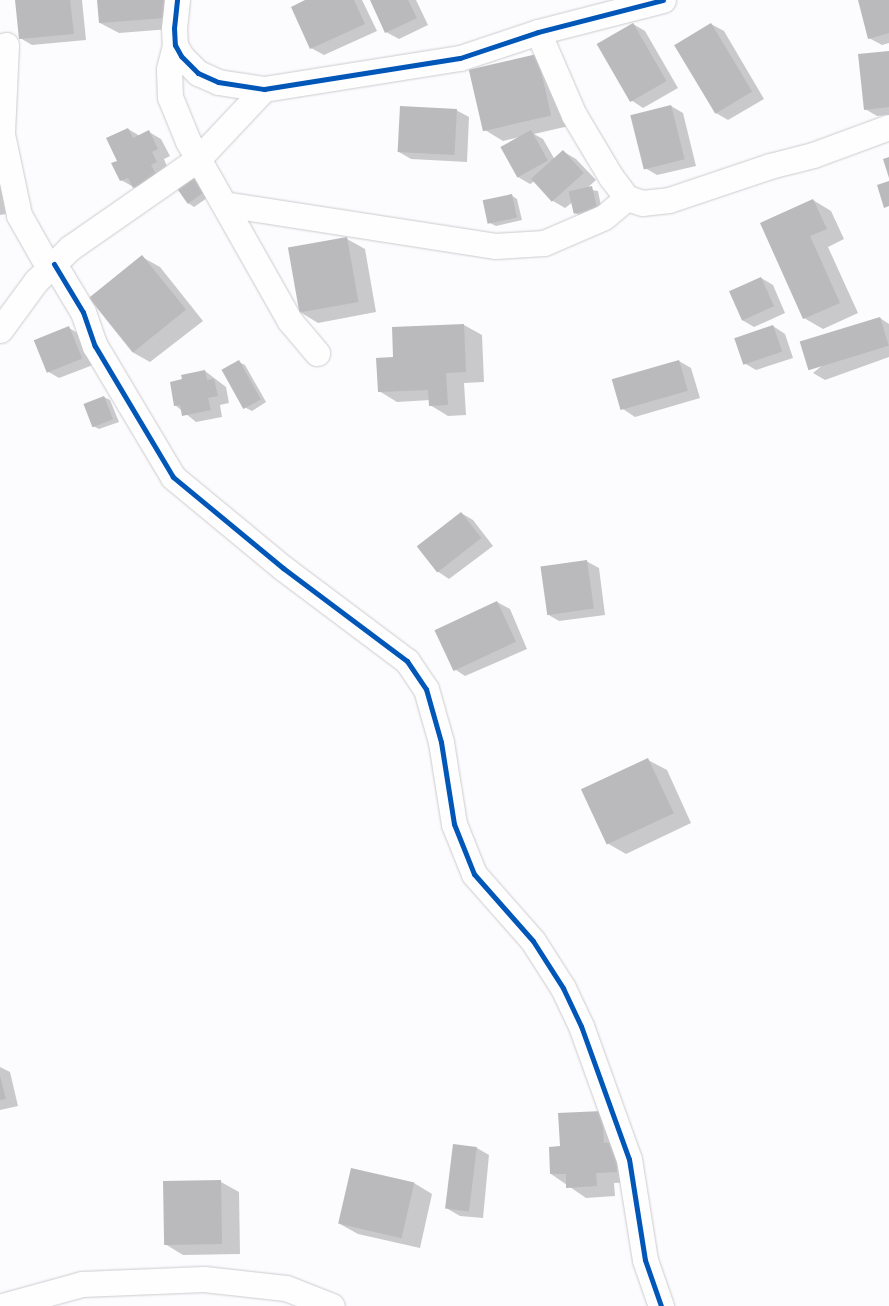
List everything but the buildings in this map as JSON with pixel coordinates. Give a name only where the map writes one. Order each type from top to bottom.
[{"type":"street","points":[[177,0],[175,45],[169,69],[170,96],[198,159],[290,321],[317,353]]},
{"type":"street","points":[[175,45],[198,73],[218,82],[264,89],[460,58],[538,32],[663,0]]},
{"type":"street","points":[[538,32],[574,115],[627,198],[642,203],[669,200],[770,166],[813,155],[889,128]]},
{"type":"street","points":[[6,45],[2,134],[19,215],[83,312],[95,346],[173,476],[283,568],[408,661],[426,689],[441,742],[454,824],[474,874],[533,941],[563,988],[581,1026],[629,1159],[645,1260],[661,1306]]},
{"type":"street","points":[[0,330],[52,266],[70,248],[198,159],[240,118],[264,89]]},
{"type":"street","points":[[224,204],[495,246],[544,243],[604,217],[627,198]]},
{"type":"street","points":[[2,1306],[82,1284],[204,1279],[286,1288],[332,1306]]},
{"type":"cycle path","points":[[177,0],[174,28],[175,45],[181,56],[198,73],[218,82],[264,89],[460,58],[538,32],[663,0]]},
{"type":"cycle path","points":[[54,264],[83,312],[95,346],[173,477],[283,568],[407,661],[426,689],[441,742],[454,824],[474,874],[533,941],[563,988],[581,1026],[629,1159],[645,1260],[661,1306]]}]
